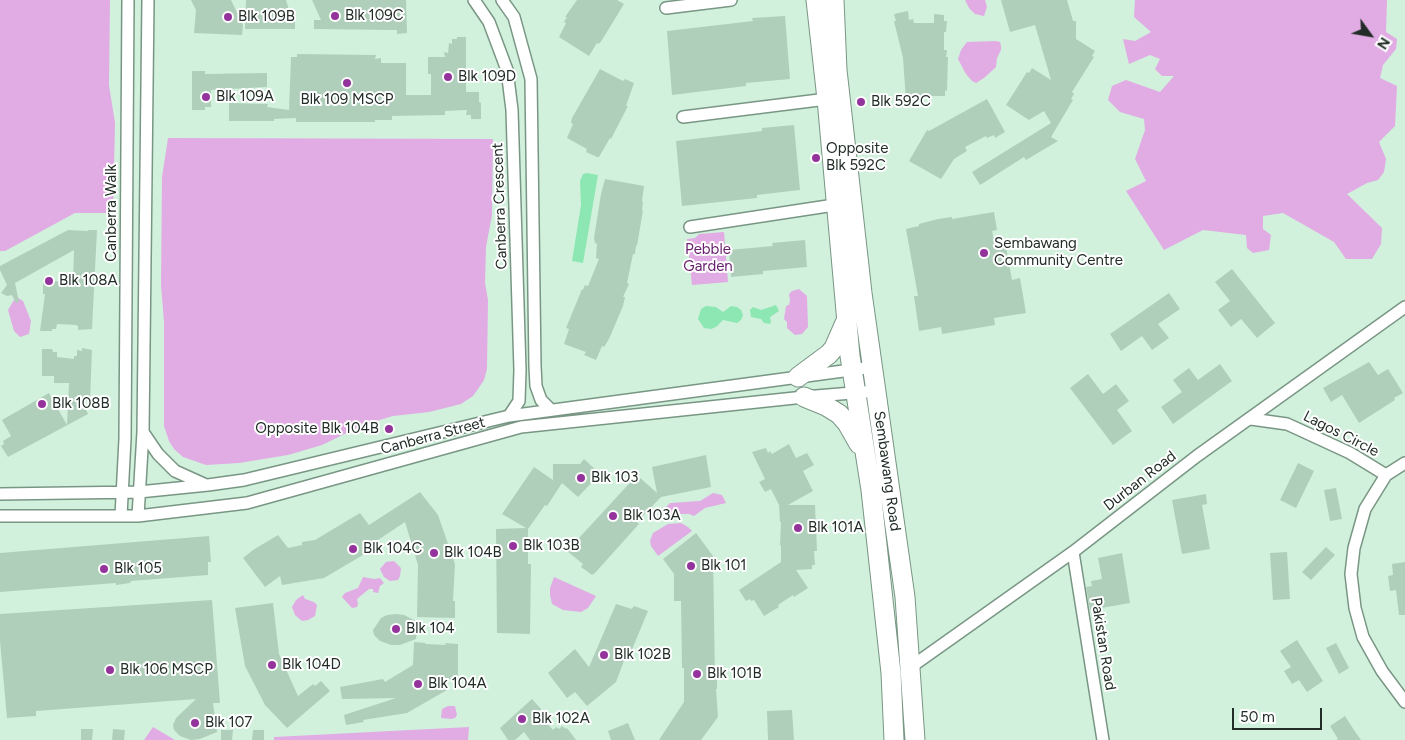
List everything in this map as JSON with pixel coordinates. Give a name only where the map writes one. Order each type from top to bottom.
[{"type":"main road","name":"Sembawang Road","points":[[816,0],[827,99],[844,203],[862,293],[905,596],[915,740]]},
{"type":"main road","name":"Sembawang Road","points":[[834,0],[844,203],[846,319],[870,490],[891,673],[894,740]]},
{"type":"main road","points":[[798,377],[824,359],[834,348],[846,319]]},
{"type":"main road","points":[[804,397],[826,406],[839,414],[847,423],[865,454]]},
{"type":"street","name":"Canberra Walk","points":[[121,516],[125,439],[128,0]]},
{"type":"street","points":[[138,516],[142,432],[148,0]]},
{"type":"street","name":"Canberra Crescent","points":[[474,0],[489,22],[507,70],[512,110],[520,370],[519,401],[515,415]]},
{"type":"street","name":"Canberra Crescent","points":[[502,0],[514,16],[531,79],[536,380],[541,400],[550,409]]},
{"type":"street","points":[[666,8],[731,0]]},
{"type":"street","points":[[683,117],[827,99]]},
{"type":"street","points":[[690,227],[844,203]]},
{"type":"street","name":"Durban Road","points":[[891,673],[910,669],[1073,552],[1197,456],[1405,307]]},
{"type":"street","name":"Canberra Street","points":[[0,494],[139,492],[244,480],[515,415],[873,367]]},
{"type":"street","name":"Canberra Street","points":[[0,516],[138,516],[247,503],[521,427],[876,391]]},
{"type":"street","points":[[515,415],[521,427]]},
{"type":"street","name":"Lagos Circle","points":[[1251,419],[1287,424],[1350,453],[1386,475]]},
{"type":"street","points":[[142,432],[158,454],[175,471],[208,485]]},
{"type":"street","name":"Lagos Circle","points":[[1405,463],[1386,475],[1365,509],[1354,548],[1351,574],[1355,608],[1363,637],[1382,671],[1405,702]]},
{"type":"street","name":"Pakistan Road","points":[[1073,552],[1103,740]]},
{"type":"green space","points":[[0,0],[110,0],[109,85],[115,123],[113,213],[75,213],[5,251],[0,251]]},
{"type":"green space","points":[[965,0],[985,0],[987,7],[984,16],[975,14]]},
{"type":"green space","points":[[1135,0],[1387,0],[1386,32],[1397,39],[1396,49],[1383,65],[1380,78],[1397,86],[1395,126],[1379,142],[1386,159],[1384,172],[1378,180],[1367,183],[1347,194],[1382,228],[1381,244],[1372,259],[1346,259],[1334,242],[1283,213],[1263,216],[1263,229],[1271,235],[1269,250],[1253,253],[1247,248],[1246,235],[1203,230],[1164,250],[1126,191],[1146,181],[1135,159],[1145,130],[1144,119],[1120,112],[1108,100],[1112,86],[1126,80],[1160,92],[1174,76],[1162,76],[1155,69],[1160,59],[1150,55],[1129,64],[1123,39],[1135,41],[1151,32],[1134,17]]},
{"type":"green space","points":[[967,42],[1000,42],[1001,50],[997,58],[996,67],[976,83],[972,81],[958,59],[961,50]]},
{"type":"green space","points":[[168,138],[493,139],[492,215],[486,247],[485,283],[488,300],[487,369],[484,380],[473,396],[461,404],[429,412],[393,416],[363,425],[322,445],[288,455],[239,463],[206,465],[183,457],[174,449],[169,441],[164,426],[164,322],[161,285],[162,177]]},
{"type":"green space","name":"Pebble Garden","points":[[724,232],[728,282],[692,285],[687,239],[695,238],[699,234]]},
{"type":"green space","points":[[799,289],[807,296],[808,327],[802,334],[795,335],[787,328],[787,322],[784,319],[786,306],[789,305],[790,301],[789,294]]},
{"type":"green space","points":[[18,298],[23,301],[31,321],[29,334],[20,337],[14,331],[8,310],[14,300]]},
{"type":"green space","points":[[713,493],[722,495],[726,503],[705,508],[694,516],[689,514],[664,514],[665,508],[670,503],[700,501]]},
{"type":"green space","points":[[681,523],[692,531],[658,556],[651,546],[650,541],[653,533],[668,524]]},
{"type":"green space","points":[[394,561],[401,568],[400,576],[398,580],[390,581],[384,577],[380,569],[386,562]]},
{"type":"green space","points":[[363,577],[380,578],[384,583],[380,586],[378,593],[373,592],[373,589],[369,589],[357,599],[357,607],[352,608],[342,597],[345,593],[358,588]]},
{"type":"green space","points":[[554,577],[596,596],[588,608],[581,612],[563,610],[552,604],[550,588]]},
{"type":"green space","points":[[303,595],[305,599],[317,605],[315,616],[302,621],[295,615],[292,607],[296,600]]},
{"type":"green space","points":[[448,706],[455,706],[457,715],[451,719],[441,718],[442,709]]},
{"type":"green space","points":[[153,727],[175,740],[144,740]]},
{"type":"green space","points":[[469,727],[468,740],[274,740],[274,737]]},
{"type":"shaded area","points":[[583,174],[598,175],[583,263],[572,261],[581,205],[580,181]]},
{"type":"shaded area","points":[[776,305],[779,311],[770,317],[770,324],[764,323],[761,319],[751,317],[750,310],[753,307],[761,310]]},
{"type":"shaded area","points":[[706,306],[716,307],[723,312],[731,306],[737,307],[743,315],[737,323],[723,320],[716,327],[711,329],[704,328],[698,319],[701,309]]},
{"type":"building","points":[[191,0],[231,0],[243,25],[242,35],[194,33],[196,10]]},
{"type":"building","points":[[246,0],[286,0],[291,16],[295,16],[295,29],[245,29]]},
{"type":"building","name":"Blk 109C","points":[[312,0],[406,0],[407,33],[397,34],[397,30],[314,29],[314,20],[321,20]]},
{"type":"building","points":[[577,0],[617,0],[624,4],[602,40],[599,44],[597,43],[589,56],[559,37],[566,23],[564,22],[567,17],[565,17]]},
{"type":"building","points":[[1001,0],[1067,0],[1073,21],[1076,21],[1076,39],[1095,51],[1092,56],[1094,57],[1072,92],[1074,94],[1071,99],[1073,100],[1051,137],[1058,141],[1026,160],[1024,157],[980,185],[972,172],[1051,123],[1044,111],[1029,120],[1006,105],[1027,72],[1029,73],[1032,68],[1051,80],[1035,25],[1010,32]]},
{"type":"building","points":[[908,11],[909,20],[913,19],[914,23],[934,23],[934,14],[944,15],[944,21],[947,21],[946,32],[944,32],[944,50],[947,50],[946,57],[948,57],[947,91],[945,90],[945,96],[923,96],[918,98],[919,103],[908,104],[908,101],[906,101],[903,58],[894,14]]},
{"type":"building","points":[[785,16],[790,79],[746,83],[746,86],[672,95],[667,31],[753,21],[752,18]]},
{"type":"building","name":"Blk 109 MSCP","points":[[457,37],[466,37],[466,92],[479,92],[481,119],[471,119],[471,115],[466,115],[467,110],[445,111],[445,115],[392,116],[392,120],[375,120],[375,122],[296,122],[296,118],[274,119],[274,121],[229,121],[229,103],[268,104],[267,107],[289,110],[291,57],[297,57],[297,54],[376,55],[375,59],[381,58],[381,63],[406,63],[406,95],[431,95],[431,74],[428,74],[428,57],[445,57],[444,52],[448,53],[449,43],[452,44],[452,39],[457,39]]},
{"type":"building","points":[[600,69],[623,81],[625,79],[634,83],[626,106],[628,106],[611,139],[599,157],[597,157],[586,152],[587,149],[567,138],[573,124],[571,123],[572,118]]},
{"type":"building","points":[[192,71],[205,71],[205,74],[267,73],[267,87],[211,90],[211,107],[205,107],[205,110],[192,110]]},
{"type":"building","points":[[987,99],[1005,132],[995,138],[994,135],[987,138],[986,136],[965,147],[967,151],[954,159],[941,179],[909,161],[927,130],[929,131]]},
{"type":"building","points":[[794,125],[800,190],[757,195],[757,198],[682,206],[676,141],[762,131],[762,128]]},
{"type":"building","points":[[605,179],[644,186],[643,210],[637,246],[635,254],[633,254],[627,283],[629,284],[623,297],[625,297],[623,306],[609,339],[604,347],[602,346],[596,360],[584,355],[586,352],[564,344],[569,329],[566,328],[582,289],[585,285],[588,286],[599,259],[596,258],[597,244],[594,238]]},
{"type":"building","points":[[994,212],[997,230],[992,231],[996,249],[1006,247],[1012,280],[1020,278],[1026,313],[994,318],[995,325],[942,334],[941,327],[919,331],[914,296],[918,296],[906,229],[938,219],[952,217],[952,219]]},
{"type":"building","name":"Blk 108A","points":[[68,230],[97,230],[92,329],[78,330],[76,325],[57,324],[56,329],[52,329],[52,331],[40,331],[45,294],[43,294],[43,278],[73,283],[74,250],[15,283],[19,302],[16,303],[12,295],[7,296],[1,293],[7,285],[0,266]]},
{"type":"building","points":[[805,240],[807,267],[763,271],[763,274],[731,277],[729,250],[773,246],[772,243]]},
{"type":"building","points":[[1232,269],[1275,323],[1257,338],[1241,319],[1231,327],[1218,310],[1230,301],[1215,282]]},
{"type":"building","points":[[1169,293],[1180,309],[1158,324],[1169,338],[1152,350],[1142,336],[1121,351],[1110,334]]},
{"type":"building","name":"Blk 108B","points":[[82,348],[92,350],[90,401],[82,401],[88,414],[8,457],[1,446],[4,444],[3,441],[11,436],[2,420],[49,393],[67,425],[69,383],[54,383],[54,376],[42,376],[42,349],[52,349],[53,352],[57,352],[57,357],[74,359],[74,356],[77,356],[77,350],[82,351]]},
{"type":"building","points":[[1369,362],[1378,375],[1388,369],[1403,393],[1359,423],[1342,395],[1331,402],[1323,388]]},
{"type":"building","points":[[1220,364],[1232,381],[1173,424],[1161,407],[1182,392],[1173,380],[1189,368],[1198,380]]},
{"type":"building","points":[[1088,374],[1103,394],[1116,384],[1129,401],[1117,410],[1132,431],[1113,445],[1070,388]]},
{"type":"building","name":"Blk 101A","points":[[789,444],[796,458],[807,453],[814,465],[803,471],[813,491],[788,505],[815,505],[817,551],[814,551],[815,565],[812,565],[812,569],[796,570],[808,588],[794,597],[793,595],[778,605],[779,607],[764,616],[754,600],[746,601],[739,590],[781,562],[781,522],[779,505],[771,489],[765,492],[759,482],[765,479],[752,452],[766,448],[768,453],[770,451],[772,454]]},
{"type":"building","name":"Blk 103A","points":[[706,455],[711,487],[661,497],[637,522],[639,524],[595,573],[592,575],[581,567],[583,564],[567,551],[637,475],[657,493],[652,467]]},
{"type":"building","name":"Blk 103B","points":[[584,459],[600,474],[578,497],[562,483],[547,506],[545,505],[528,529],[528,564],[531,564],[530,634],[497,633],[496,529],[526,528],[502,514],[534,467],[553,480],[553,464],[580,464]]},
{"type":"building","points":[[1298,463],[1314,471],[1296,508],[1280,500]]},
{"type":"building","points":[[1336,488],[1342,519],[1330,521],[1324,490]]},
{"type":"building","points":[[420,492],[438,515],[455,564],[453,601],[455,601],[455,618],[417,617],[418,565],[405,522],[378,540],[380,545],[324,578],[282,585],[280,576],[265,587],[243,558],[278,535],[288,548],[302,545],[302,542],[315,540],[360,513],[369,525]]},
{"type":"building","points":[[1206,494],[1207,504],[1202,505],[1210,549],[1182,554],[1172,500]]},
{"type":"building","points":[[696,533],[713,556],[715,678],[717,678],[718,717],[701,740],[659,740],[684,702],[681,601],[674,601],[674,574],[663,559]]},
{"type":"building","name":"Blk 105","points":[[209,536],[211,562],[208,562],[208,575],[131,581],[130,583],[116,585],[116,583],[0,592],[0,553]]},
{"type":"building","points":[[1326,547],[1335,555],[1311,580],[1302,572]]},
{"type":"building","points":[[1287,552],[1290,599],[1273,600],[1270,553]]},
{"type":"building","points":[[1122,553],[1130,603],[1090,610],[1086,587],[1092,586],[1091,581],[1102,579],[1098,558]]},
{"type":"building","points":[[1405,562],[1405,615],[1399,615],[1396,590],[1390,591],[1388,576],[1393,575],[1392,564]]},
{"type":"building","name":"Blk 106 MSCP","points":[[212,600],[220,703],[213,703],[217,732],[200,739],[191,740],[180,736],[174,730],[173,725],[176,718],[196,699],[36,711],[36,716],[7,718],[0,641],[0,614]]},
{"type":"building","name":"Blk 104D","points":[[273,603],[279,654],[298,696],[313,684],[315,686],[321,681],[330,691],[287,728],[265,705],[245,666],[235,608]]},
{"type":"building","name":"Blk 102B","points":[[616,604],[632,609],[634,606],[648,611],[628,659],[625,658],[616,682],[587,706],[575,692],[567,698],[548,673],[575,649],[589,667]]},
{"type":"building","name":"Blk 104","points":[[396,614],[404,615],[418,622],[416,639],[400,645],[391,645],[380,641],[374,635],[373,630],[381,618]]},
{"type":"building","points":[[1297,640],[1323,681],[1307,692],[1299,680],[1292,684],[1284,671],[1291,667],[1280,651]]},
{"type":"building","name":"Blk 104A","points":[[414,642],[446,645],[445,643],[458,644],[458,680],[441,679],[447,690],[407,713],[363,720],[364,722],[346,725],[344,715],[396,698],[342,699],[340,687],[383,679],[385,682],[413,665]]},
{"type":"building","points":[[1336,643],[1349,668],[1339,674],[1326,648]]},
{"type":"building","name":"Blk 102A","points":[[532,699],[541,709],[538,713],[553,730],[556,727],[559,729],[562,726],[567,728],[576,740],[530,740],[524,732],[515,740],[508,740],[500,728]]},
{"type":"building","points":[[792,710],[794,740],[768,740],[767,711]]},
{"type":"building","points":[[1345,716],[1361,740],[1336,740],[1338,739],[1330,726]]},
{"type":"building","points":[[628,723],[635,740],[611,740],[608,731]]},
{"type":"building","points":[[81,729],[93,729],[92,740],[81,740]]},
{"type":"building","points":[[113,729],[125,730],[124,740],[112,740]]},
{"type":"building","points":[[221,730],[233,730],[232,740],[221,740]]},
{"type":"building","points":[[253,730],[264,730],[264,740],[252,740]]},
{"type":"place","name":"Blk 109C","points":[[335,16]]},
{"type":"place","name":"Blk 109B","points":[[228,17]]},
{"type":"place","name":"Blk 109D","points":[[448,77]]},
{"type":"place","name":"Blk 109 MSCP","points":[[347,83]]},
{"type":"place","name":"Blk 109A","points":[[206,97]]},
{"type":"place","name":"Blk 592C","points":[[861,102]]},
{"type":"place","name":"Opposite Blk 592C","points":[[816,158]]},
{"type":"place","name":"Sembawang Community Centre","points":[[984,253]]},
{"type":"place","name":"Blk 108A","points":[[49,281]]},
{"type":"place","name":"Blk 108B","points":[[42,404]]},
{"type":"place","name":"Opposite Blk 104B","points":[[389,429]]},
{"type":"place","name":"Blk 103","points":[[581,478]]},
{"type":"place","name":"Blk 103A","points":[[613,516]]},
{"type":"place","name":"Blk 101A","points":[[798,528]]},
{"type":"place","name":"Blk 103B","points":[[513,546]]},
{"type":"place","name":"Blk 104C","points":[[353,549]]},
{"type":"place","name":"Blk 104B","points":[[434,553]]},
{"type":"place","name":"Blk 101","points":[[691,566]]},
{"type":"place","name":"Blk 105","points":[[104,569]]},
{"type":"place","name":"Blk 104","points":[[396,629]]},
{"type":"place","name":"Blk 102B","points":[[604,655]]},
{"type":"place","name":"Blk 104D","points":[[272,665]]},
{"type":"place","name":"Blk 106 MSCP","points":[[110,670]]},
{"type":"place","name":"Blk 101B","points":[[697,674]]},
{"type":"place","name":"Blk 104A","points":[[418,684]]},
{"type":"place","name":"Blk 102A","points":[[522,719]]},
{"type":"place","name":"Blk 107","points":[[195,723]]}]
